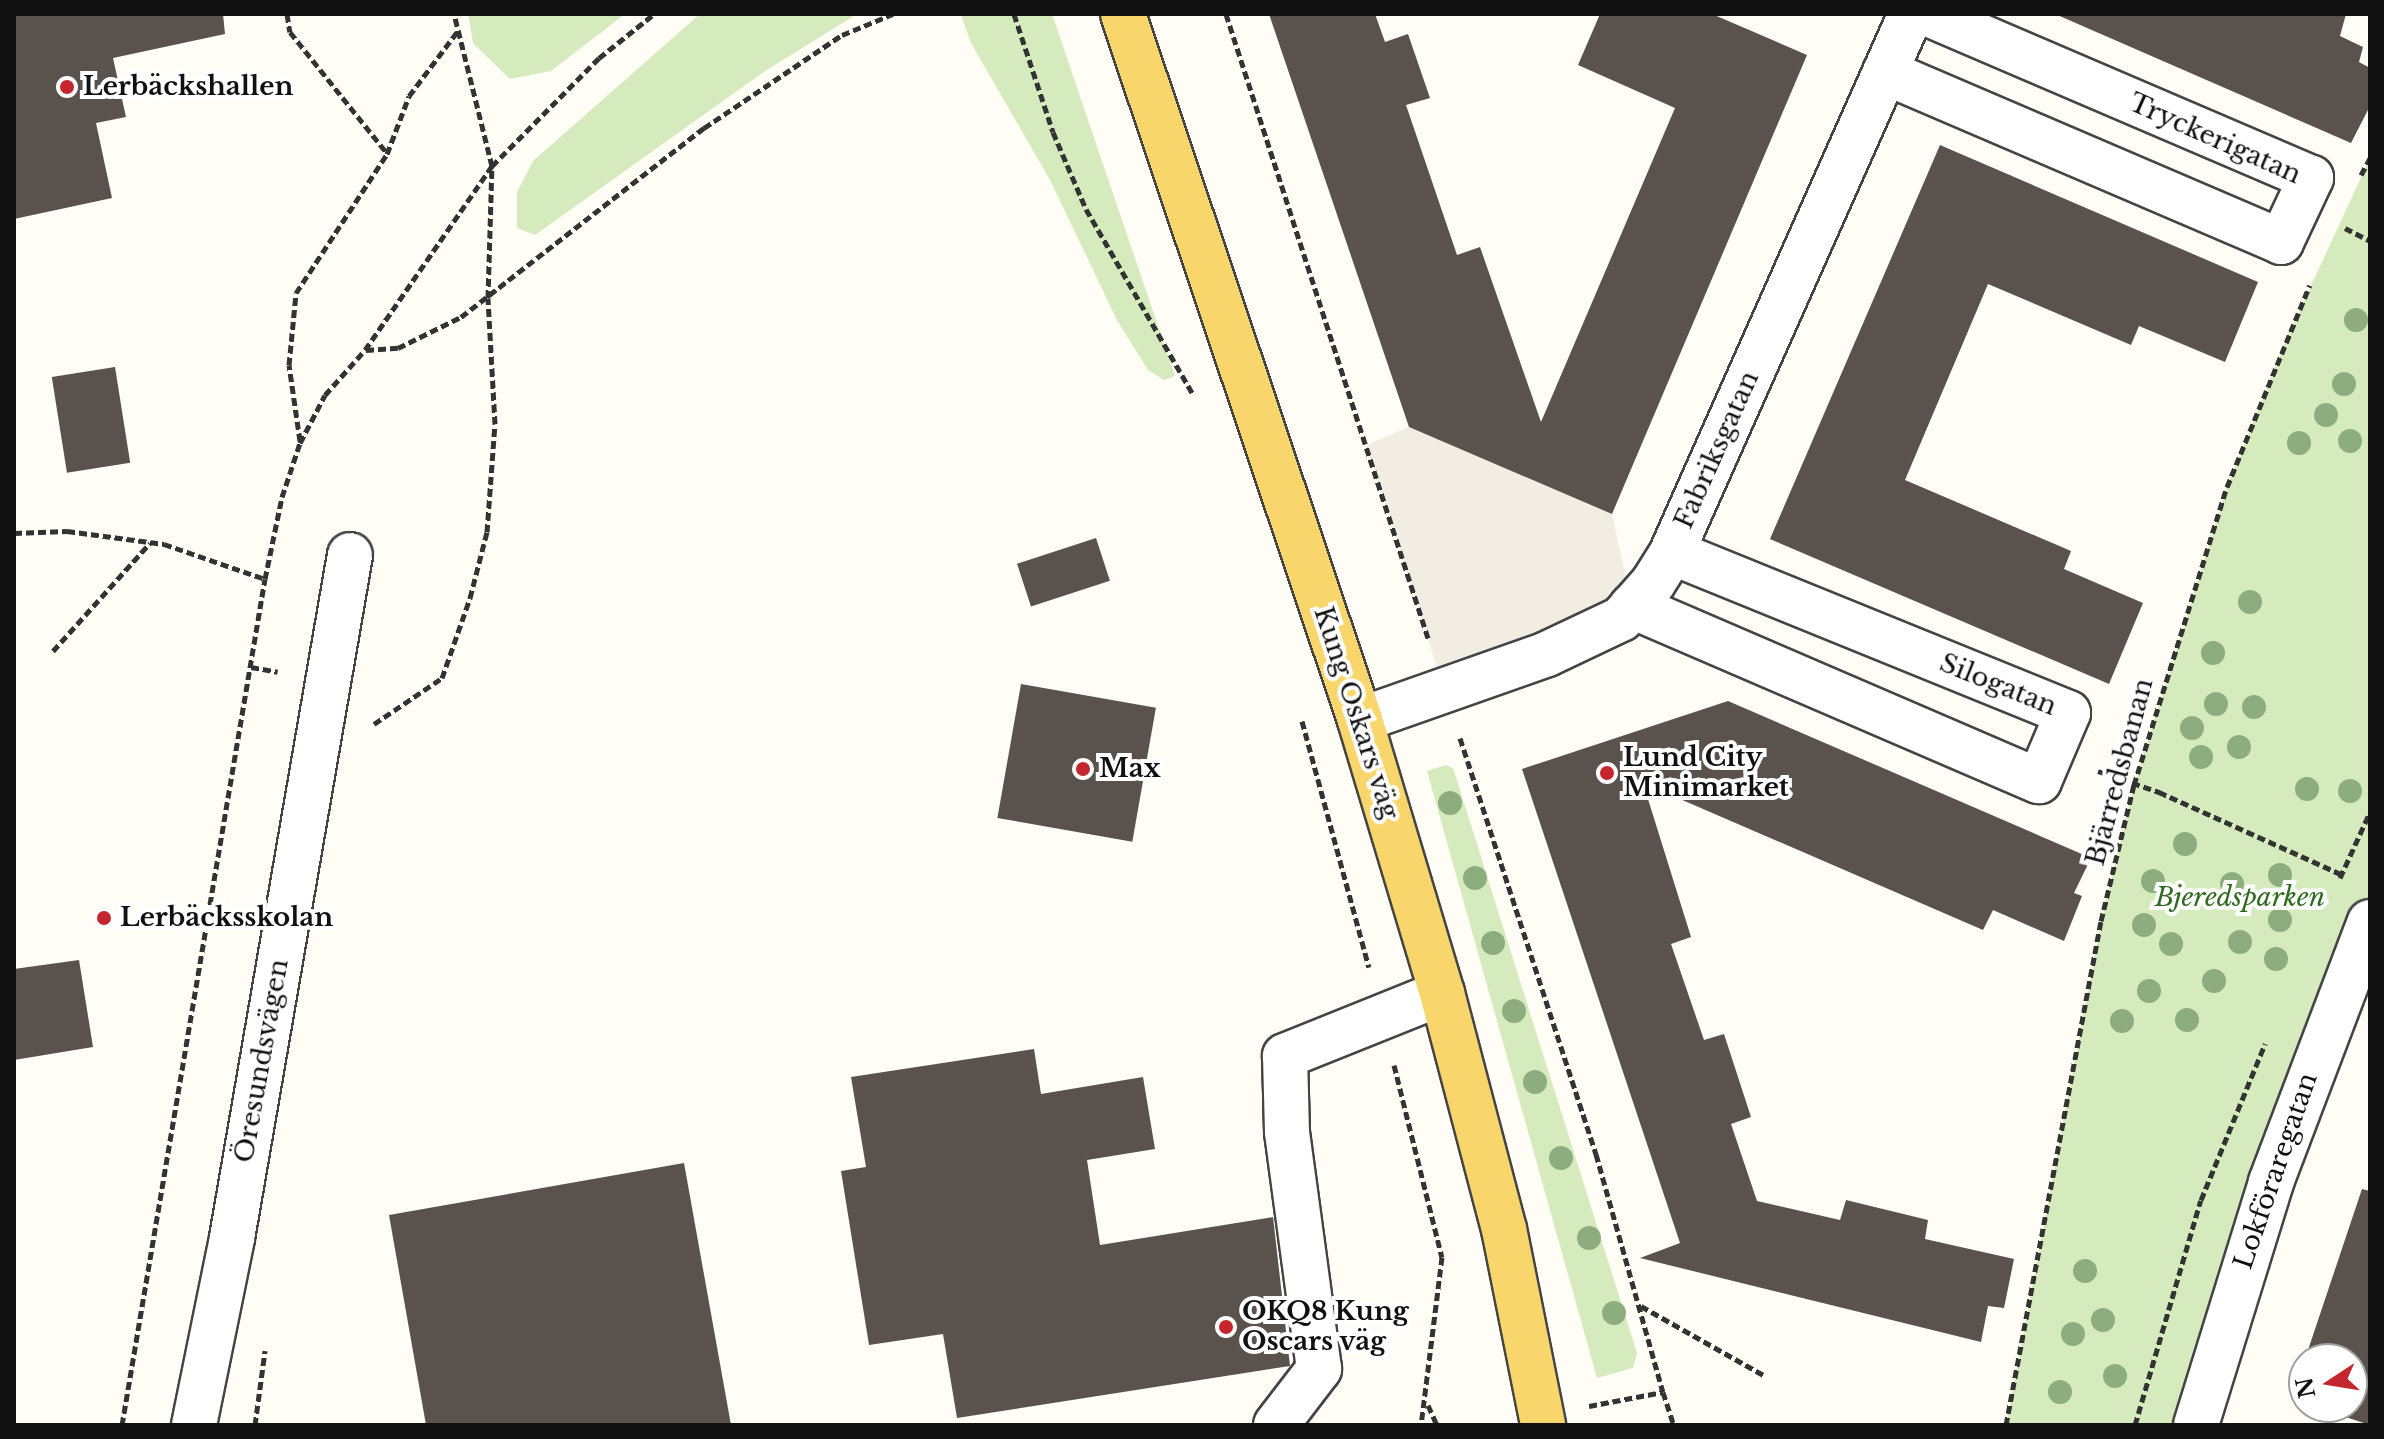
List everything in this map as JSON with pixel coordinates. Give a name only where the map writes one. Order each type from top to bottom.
[{"type":"main road","name":"Kung Oskars väg","points":[[1123,14],[1360,720],[1442,993],[1504,1229],[1543,1425]]},
{"type":"street","name":"Fabriksgatan","points":[[1360,720],[1547,654],[1621,619],[1632,606],[1672,552],[1911,14]]},
{"type":"street","name":"Tryckerigatan","points":[[1885,72],[2281,242],[2311,178],[1928,14]]},
{"type":"street","name":"Silogatan","points":[[1632,606],[2039,781],[2068,713],[1672,552]]},
{"type":"street","name":"Öresundsvägen","points":[[194,1425],[232,1238],[350,555]]},
{"type":"street","name":"Lokföraregatan","points":[[2196,1425],[2271,1182],[2370,922]]},
{"type":"street","points":[[1276,1425],[1319,1369],[1287,1132],[1285,1056],[1442,993]]},
{"type":"path","points":[[287,14],[290,32],[387,154]]},
{"type":"path","points":[[363,736],[442,678],[470,598],[487,532],[495,424],[488,298],[492,166],[454,14]]},
{"type":"path","points":[[122,1425],[265,579],[282,497],[300,443],[325,395],[365,350],[492,166],[599,58],[654,14]]},
{"type":"path","points":[[365,350],[398,348],[488,298],[704,128],[842,35],[893,14]]},
{"type":"path","points":[[1014,14],[1053,132],[1086,209],[1196,400]]},
{"type":"path","points":[[1226,14],[1640,1306],[1663,1392]]},
{"type":"path","points":[[300,443],[289,365],[296,293],[387,154],[409,96],[458,31]]},
{"type":"path","points":[[2357,184],[2370,158]]},
{"type":"path","points":[[2337,223],[2370,241]]},
{"type":"path","name":"Bjärredsbanan","points":[[2006,1425],[2098,934],[2134,785],[2227,487],[2314,276]]},
{"type":"path","points":[[14,533],[67,531],[150,543],[265,579]]},
{"type":"path","points":[[53,651],[150,543]]},
{"type":"path","points":[[1301,717],[1382,1017],[1442,1257],[1427,1402],[1421,1425]]},
{"type":"path","points":[[2051,754],[2134,785],[2353,879]]},
{"type":"path","points":[[1640,1306],[1765,1376]]},
{"type":"path","points":[[255,1425],[266,1347]]},
{"type":"path","points":[[1427,1402],[1437,1425]]},
{"type":"green space","points":[[468,14],[625,14],[551,71],[510,79],[473,43]]},
{"type":"green space","points":[[700,14],[857,14],[765,71],[535,235],[517,228],[517,192],[533,161]]},
{"type":"green space","points":[[1052,14],[1175,376],[1164,380],[1148,370],[1117,320],[1050,180],[971,43],[961,15]]},
{"type":"green space","name":"Bjeredsparken","points":[[2370,158],[2370,922],[2196,1425],[2006,1425],[2101,921],[2134,785],[2227,487],[2285,342]]},
{"type":"green space","points":[[1446,765],[1453,768],[1637,1353],[1633,1368],[1597,1378],[1427,771]]},
{"type":"shaded area","points":[[1409,427],[1612,514],[1632,606],[1445,692],[1366,445]]},
{"type":"building","name":"Lerbäckshallen","points":[[14,14],[223,14],[225,34],[113,58],[126,117],[96,123],[112,198],[14,219]]},
{"type":"building","points":[[1269,14],[1375,14],[1385,42],[1408,34],[1430,98],[1406,105],[1457,255],[1480,247],[1541,422],[1675,108],[1578,65],[1600,14],[1712,14],[1807,55],[1612,514],[1409,427]]},
{"type":"building","points":[[2055,14],[2346,14],[2340,36],[2363,47],[2359,62],[2370,68],[2370,106],[2351,143]]},
{"type":"building","points":[[1940,145],[2258,282],[2225,362],[2139,326],[2131,345],[1988,284],[1905,480],[2071,551],[2064,569],[2143,603],[2109,684],[1770,539]]},
{"type":"building","points":[[115,367],[130,463],[67,473],[52,377]]},
{"type":"building","points":[[1096,538],[1110,581],[1031,606],[1017,564]]},
{"type":"building","name":"Max","points":[[1021,684],[1156,708],[1132,842],[997,818]]},
{"type":"building","points":[[1728,701],[2091,858],[2074,893],[2082,896],[2064,941],[1993,910],[1983,930],[1643,783],[1691,937],[1671,944],[1704,1040],[1724,1034],[1751,1117],[1731,1124],[1757,1201],[1840,1220],[1846,1200],[1928,1220],[1925,1239],[2014,1259],[2004,1308],[1988,1306],[1981,1342],[1640,1258],[1680,1243],[1522,769]]},
{"type":"building","points":[[79,960],[93,1047],[14,1060],[14,969]]},
{"type":"building","points":[[1034,1049],[1041,1094],[1143,1077],[1155,1149],[1087,1160],[1100,1245],[1273,1217],[1290,1366],[957,1418],[943,1334],[869,1345],[841,1171],[866,1167],[851,1077]]},
{"type":"building","points":[[684,1163],[731,1425],[426,1425],[389,1215]]},
{"type":"building","points":[[2362,1189],[2370,1191],[2370,1425],[2364,1423],[2368,1423],[2368,1343],[2310,1343]]},
{"type":"place","name":"Lerbäckshallen","points":[[67,87]]},
{"type":"place","name":"Max","points":[[1083,769]]},
{"type":"place","name":"Lund City Minimarket","points":[[1607,773]]},
{"type":"place","name":"Lerbäcksskolan","points":[[104,918]]},
{"type":"place","name":"OKQ8 Kung Oscars väg","points":[[1226,1327]]}]
